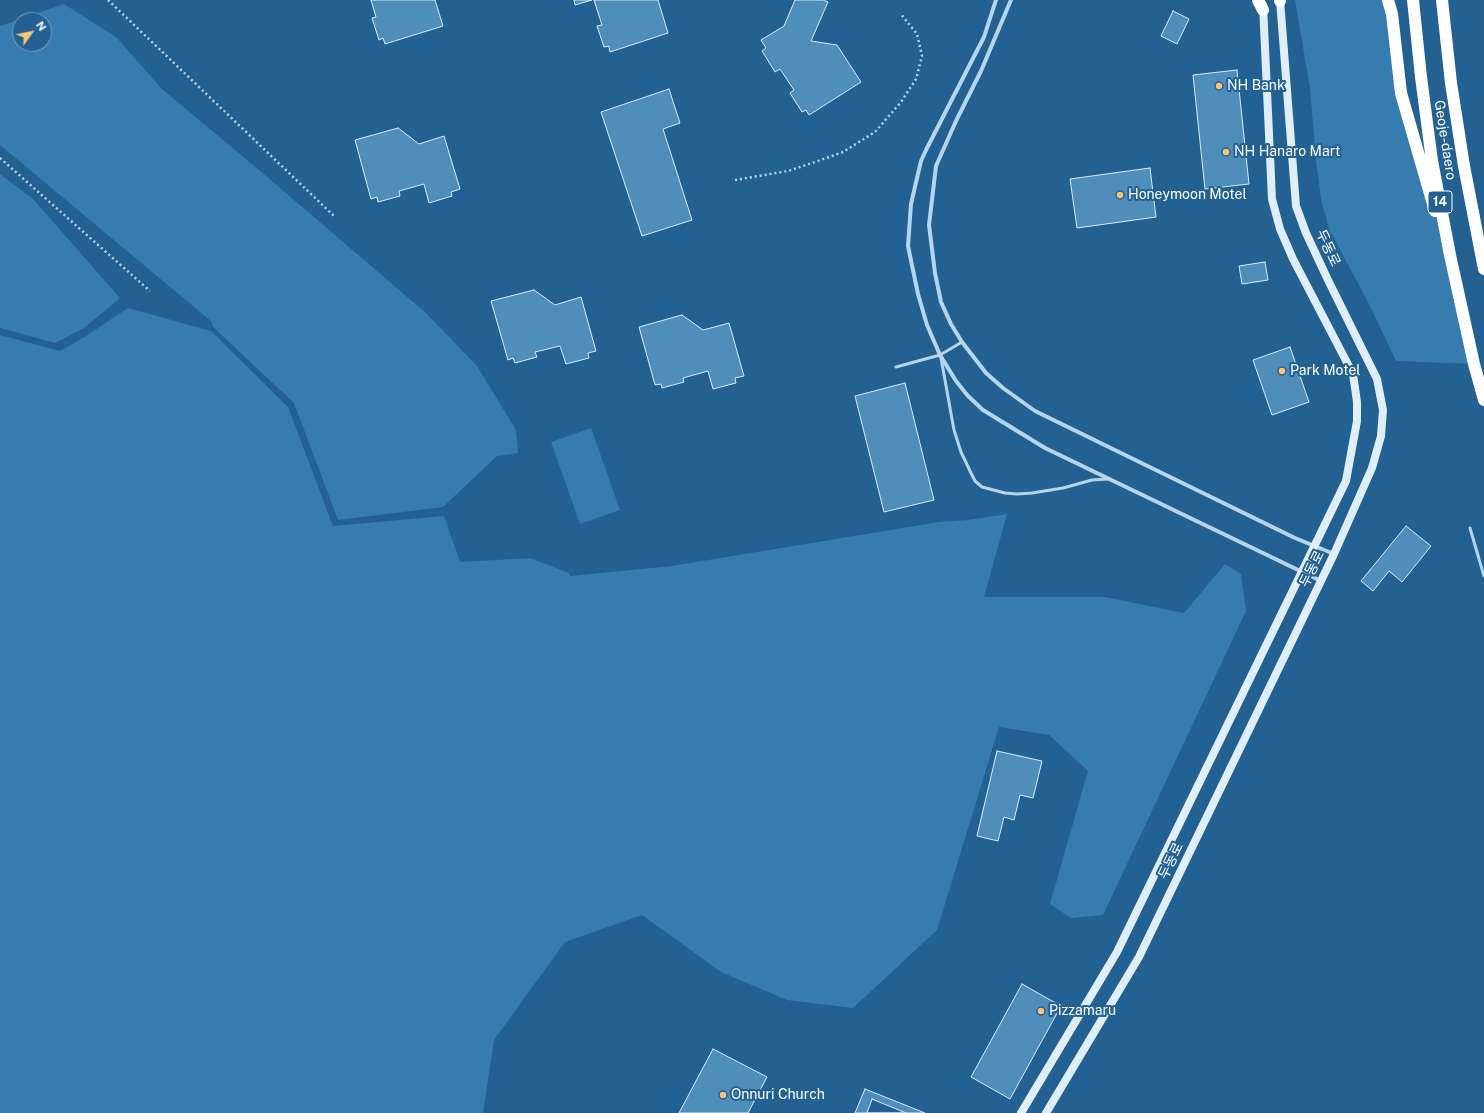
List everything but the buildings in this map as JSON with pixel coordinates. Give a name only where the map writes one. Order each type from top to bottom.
[{"type":"highway","points":[[1388,0],[1392,14],[1401,93],[1461,303]]},
{"type":"highway","name":"Geoje-daero","points":[[1413,0],[1432,161],[1450,255],[1474,364],[1484,400]]},
{"type":"highway","name":"Geoje-daero","points":[[1442,0],[1450,83],[1484,269]]},
{"type":"street","points":[[996,0],[984,37],[923,156],[911,204],[908,246],[909,253],[918,294],[927,325],[940,355],[956,381],[968,396],[983,410],[1045,448],[1321,581]]},
{"type":"street","points":[[1011,0],[981,71],[936,166],[929,225],[935,273],[941,302],[951,324],[962,342],[986,373],[1002,388],[1035,411],[1314,546],[1334,554]]},
{"type":"street","name":"두동로","points":[[1046,1113],[1139,957],[1334,554],[1372,468],[1381,436],[1383,410],[1377,379],[1322,267],[1296,206],[1280,0]]},
{"type":"street","name":"두동로","points":[[1021,1113],[1117,952],[1346,481],[1357,421],[1357,402],[1352,374],[1293,259],[1280,229],[1272,200],[1261,3]]},
{"type":"lane","points":[[896,367],[940,355],[962,342]]},
{"type":"lane","points":[[940,355],[954,430],[961,452],[971,474],[975,481],[982,487],[1005,493],[1032,493],[1062,488],[1092,480],[1108,479]]},
{"type":"lane","points":[[1470,528],[1484,576]]},
{"type":"path","points":[[108,0],[334,216]]},
{"type":"path","points":[[735,180],[788,171],[815,162],[843,152],[875,132],[901,102],[916,79],[922,56],[917,34],[900,13]]},
{"type":"path","points":[[0,158],[150,291]]},
{"type":"shaded area","points":[[1295,0],[1388,0],[1401,93],[1461,303],[1474,364],[1396,361],[1369,304],[1329,229],[1321,199],[1310,88]]},
{"type":"shaded area","points":[[64,4],[116,37],[162,89],[426,313],[477,366],[516,430],[518,453],[497,456],[443,507],[338,520],[294,403],[213,327],[212,322],[0,145],[0,26],[12,22],[12,52],[52,52],[52,12],[41,12]]},
{"type":"shaded area","points":[[0,174],[33,199],[120,298],[84,328],[55,343],[0,328]]},
{"type":"shaded area","points":[[128,308],[211,331],[288,407],[333,526],[444,516],[460,562],[530,558],[569,573],[570,576],[672,566],[939,522],[968,520],[1007,514],[984,597],[1105,597],[1184,613],[1225,564],[1241,574],[1246,611],[1103,915],[1071,918],[1050,904],[1088,771],[1049,735],[999,727],[937,930],[853,1008],[787,1000],[721,972],[642,915],[565,942],[494,1040],[483,1113],[0,1113],[0,335],[60,351],[86,336]]},
{"type":"shaded area","points":[[591,428],[620,510],[580,524],[551,442]]},
{"type":"place","name":"NH Bank","points":[[1219,86]]},
{"type":"place","name":"NH Hanaro Mart","points":[[1226,152]]},
{"type":"place","name":"Honeymoon Motel","points":[[1120,195]]},
{"type":"place","name":"Park Motel","points":[[1282,371]]},
{"type":"place","name":"Pizzamaru","points":[[1041,1011]]},
{"type":"place","name":"Onnuri Church","points":[[723,1095]]}]
